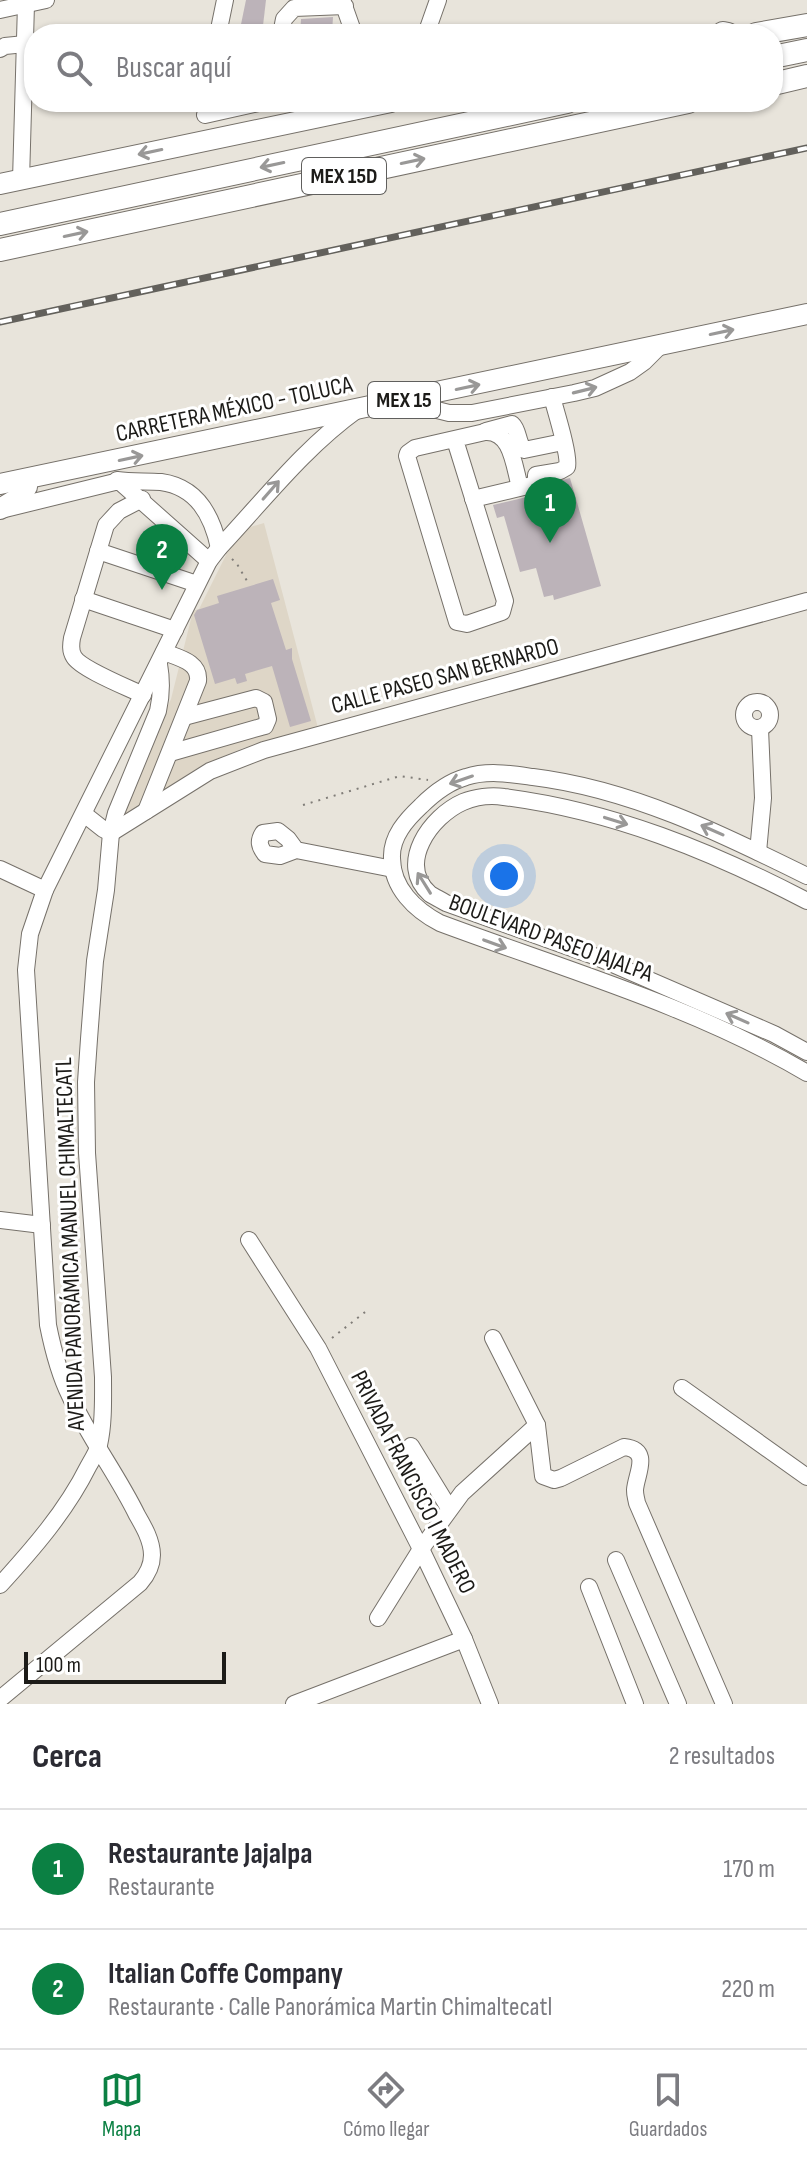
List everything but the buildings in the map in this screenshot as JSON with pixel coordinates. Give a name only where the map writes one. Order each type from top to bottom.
[{"type":"highway","points":[[783,29],[807,25]]},
{"type":"highway","points":[[783,55],[807,50]]},
{"type":"highway","points":[[783,82],[807,76]]},
{"type":"highway","name":"MEX 15D","points":[[0,224],[521,112]]},
{"type":"highway","name":"MEX 15D","points":[[0,250],[642,112]]},
{"type":"main road","points":[[770,24],[807,16]]},
{"type":"main road","points":[[0,184],[340,112]]},
{"type":"main road","name":"CARRETERA MÉXICO - TOLUCA","points":[[0,484],[34,482],[81,468],[807,314]]},
{"type":"main road","points":[[0,499],[34,482]]},
{"type":"main road","points":[[0,510],[34,482]]},
{"type":"street","points":[[0,10],[46,0]]},
{"type":"street","points":[[220,24],[225,0]]},
{"type":"street","points":[[430,24],[438,0]]},
{"type":"street","points":[[283,24],[288,12],[294,8],[344,3],[351,24]]},
{"type":"street","points":[[26,4],[26,24]]},
{"type":"street","points":[[0,49],[24,44]]},
{"type":"street","points":[[21,180],[24,78]]},
{"type":"street","points":[[202,142],[206,112]]},
{"type":"street","points":[[399,401],[437,411],[472,413],[595,388],[644,362],[661,345]]},
{"type":"street","points":[[473,499],[536,484],[536,475],[567,467],[569,459],[552,397]]},
{"type":"street","points":[[0,1699],[140,1583],[150,1567],[152,1554],[147,1534],[128,1496],[70,1396],[53,1350],[45,1307],[26,970],[30,934],[45,890],[214,554],[306,453],[358,409]]},
{"type":"street","points":[[455,440],[505,601],[502,612],[462,624],[455,618],[408,453],[415,448],[512,424],[524,450],[563,442]]},
{"type":"street","points":[[485,432],[496,432],[506,441],[520,487]]},
{"type":"street","points":[[541,447],[536,460],[549,473]]},
{"type":"street","points":[[81,468],[119,481],[174,485],[192,495],[209,516],[214,554]]},
{"type":"street","points":[[119,481],[214,554]]},
{"type":"street","points":[[0,510],[119,481]]},
{"type":"street","points":[[142,499],[119,511],[106,525],[71,648],[73,656],[82,665],[143,695]]},
{"type":"street","points":[[98,551],[197,584]]},
{"type":"street","points":[[83,599],[175,630]]},
{"type":"street","name":"CALLE PASEO SAN BERNARDO","points":[[111,833],[210,771],[264,750],[807,601]]},
{"type":"street","points":[[145,812],[198,681],[198,670],[194,666],[161,658]]},
{"type":"street","name":"AVENIDA PANORÁMICA MANUEL CHIMALTECATL","points":[[99,1447],[103,1377],[87,1153],[86,1082],[95,961],[111,833],[116,813],[158,711],[162,695],[161,658]]},
{"type":"street","points":[[170,753],[265,726],[268,719],[264,702],[256,698],[184,717]]},
{"type":"street","points":[[758,852],[763,798],[760,729]]},
{"type":"street","points":[[296,850],[393,869],[391,855],[401,828],[449,783],[483,773],[555,780],[631,799],[678,816],[807,876]]},
{"type":"street","points":[[551,804],[555,780]]},
{"type":"street","points":[[807,901],[700,849],[606,818],[551,804],[500,796],[465,801],[449,810],[426,834],[416,860],[422,884],[446,903],[594,956],[774,1034],[807,1052]]},
{"type":"street","points":[[84,814],[111,833]]},
{"type":"street","points":[[0,869],[45,890]]},
{"type":"street","name":"BOULEVARD PASEO JAJALPA","points":[[393,869],[405,894],[426,916],[709,1024],[807,1073]]},
{"type":"street","points":[[586,976],[594,956]]},
{"type":"street","points":[[0,1220],[42,1225]]},
{"type":"street","name":"PRIVADA FRANCISCO I MADERO","points":[[249,1240],[318,1348],[421,1549],[464,1639],[490,1704]]},
{"type":"street","points":[[493,1338],[537,1425],[543,1476],[554,1480],[561,1478],[624,1447],[634,1450],[639,1456],[642,1463],[635,1489],[637,1503],[724,1704]]},
{"type":"street","points":[[682,1388],[807,1477]]},
{"type":"street","points":[[378,1618],[449,1508],[537,1425]]},
{"type":"street","points":[[411,1446],[449,1508]]},
{"type":"street","points":[[0,1585],[29,1554],[60,1513],[99,1447]]},
{"type":"street","points":[[616,1560],[678,1704]]},
{"type":"street","points":[[589,1587],[635,1704]]},
{"type":"street","points":[[294,1704],[464,1639]]},
{"type":"path","points":[[214,554],[237,564],[247,581]]},
{"type":"path","points":[[303,805],[400,776],[449,783]]},
{"type":"path","points":[[318,1348],[369,1309]]},
{"type":"shaded area","points":[[264,523],[318,728],[243,748],[201,766],[116,825],[171,699],[193,611],[199,609],[228,551],[247,528]]},
{"type":"railway","points":[[0,322],[807,148]]},
{"type":"place","name":"Restaurante Jajalpa","points":[[550,543]]},
{"type":"place","name":"Italian Coffe Company","points":[[162,590]]}]
